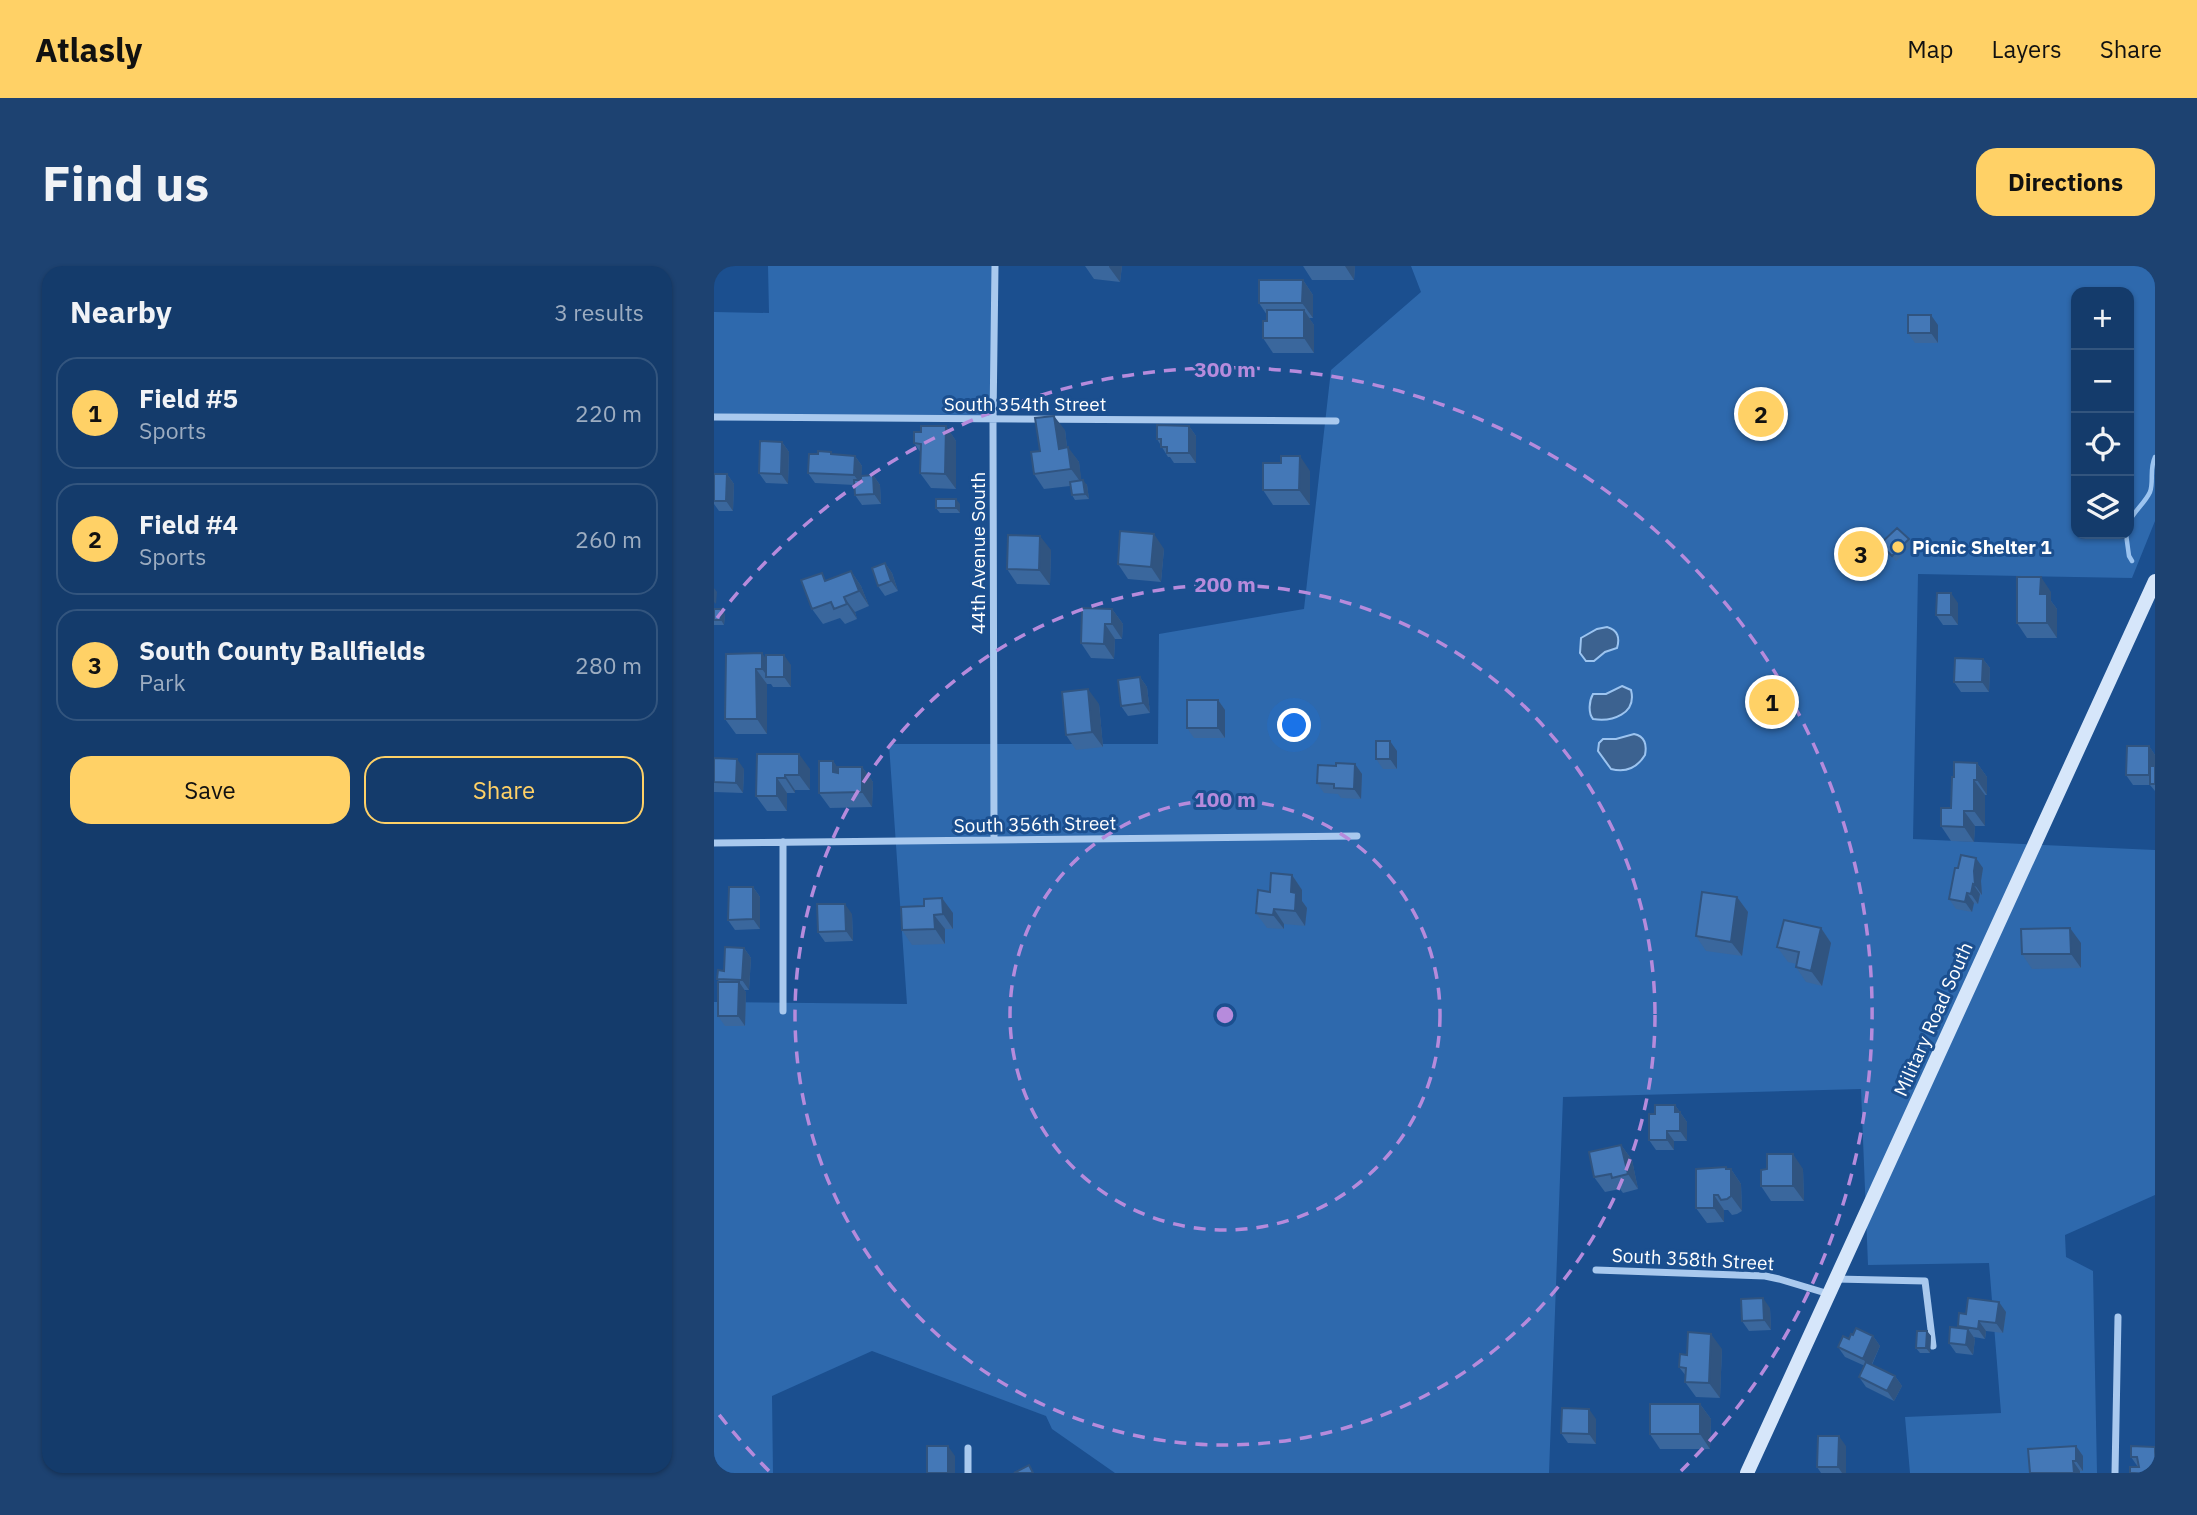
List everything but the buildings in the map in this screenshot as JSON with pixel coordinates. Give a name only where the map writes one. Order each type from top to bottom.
[{"type":"main road","name":"Military Road South","points":[[1746,1473],[2155,581]]},
{"type":"street","name":"44th Avenue South","points":[[994,840],[995,266]]},
{"type":"street","name":"South 354th Street","points":[[714,417],[1336,421]]},
{"type":"street","name":"South 356th Street","points":[[714,843],[1357,836]]},
{"type":"street","points":[[783,842],[783,1011]]},
{"type":"street","name":"South 358th Street","points":[[1596,1270],[1765,1276],[1829,1294]]},
{"type":"street","points":[[1836,1279],[1926,1280],[1933,1346]]},
{"type":"street","points":[[2115,1473],[2118,1317]]},
{"type":"street","points":[[968,1448],[968,1473]]},
{"type":"shaded area","points":[[768,266],[995,266],[993,420],[714,417],[714,312],[769,313]]},
{"type":"shaded area","points":[[1411,266],[2155,266],[2155,521],[2132,578],[1918,574],[1913,839],[2155,850],[2155,1195],[2065,1235],[2066,1257],[2093,1271],[2097,1473],[1910,1473],[1905,1417],[2001,1413],[1989,1263],[1868,1265],[1861,1089],[1563,1097],[1549,1473],[1115,1473],[1052,1429],[1046,1416],[872,1351],[772,1396],[773,1473],[714,1473],[714,1002],[907,1004],[889,744],[1158,744],[1159,634],[1304,609],[1331,370],[1421,292]]},
{"type":"shaded area","points":[[1607,627],[1617,635],[1617,648],[1605,652],[1594,661],[1586,661],[1580,653],[1581,638]]},
{"type":"shaded area","points":[[1622,686],[1631,690],[1632,698],[1627,711],[1608,719],[1593,719],[1590,707],[1593,694],[1606,694]]},
{"type":"shaded area","points":[[1634,734],[1644,742],[1645,755],[1631,768],[1611,769],[1598,751],[1599,743],[1603,739]]},
{"type":"waterway","points":[[2134,514],[2150,492],[2155,457]]},
{"type":"waterway","points":[[2127,539],[2132,561]]},
{"type":"place","name":"Field #4","points":[[1761,414]]},
{"type":"place","name":"Picnic Shelter 1","points":[[1898,547]]},
{"type":"place","name":"South County Ballfields","points":[[1861,554]]},
{"type":"place","name":"Field #5","points":[[1772,702]]}]
